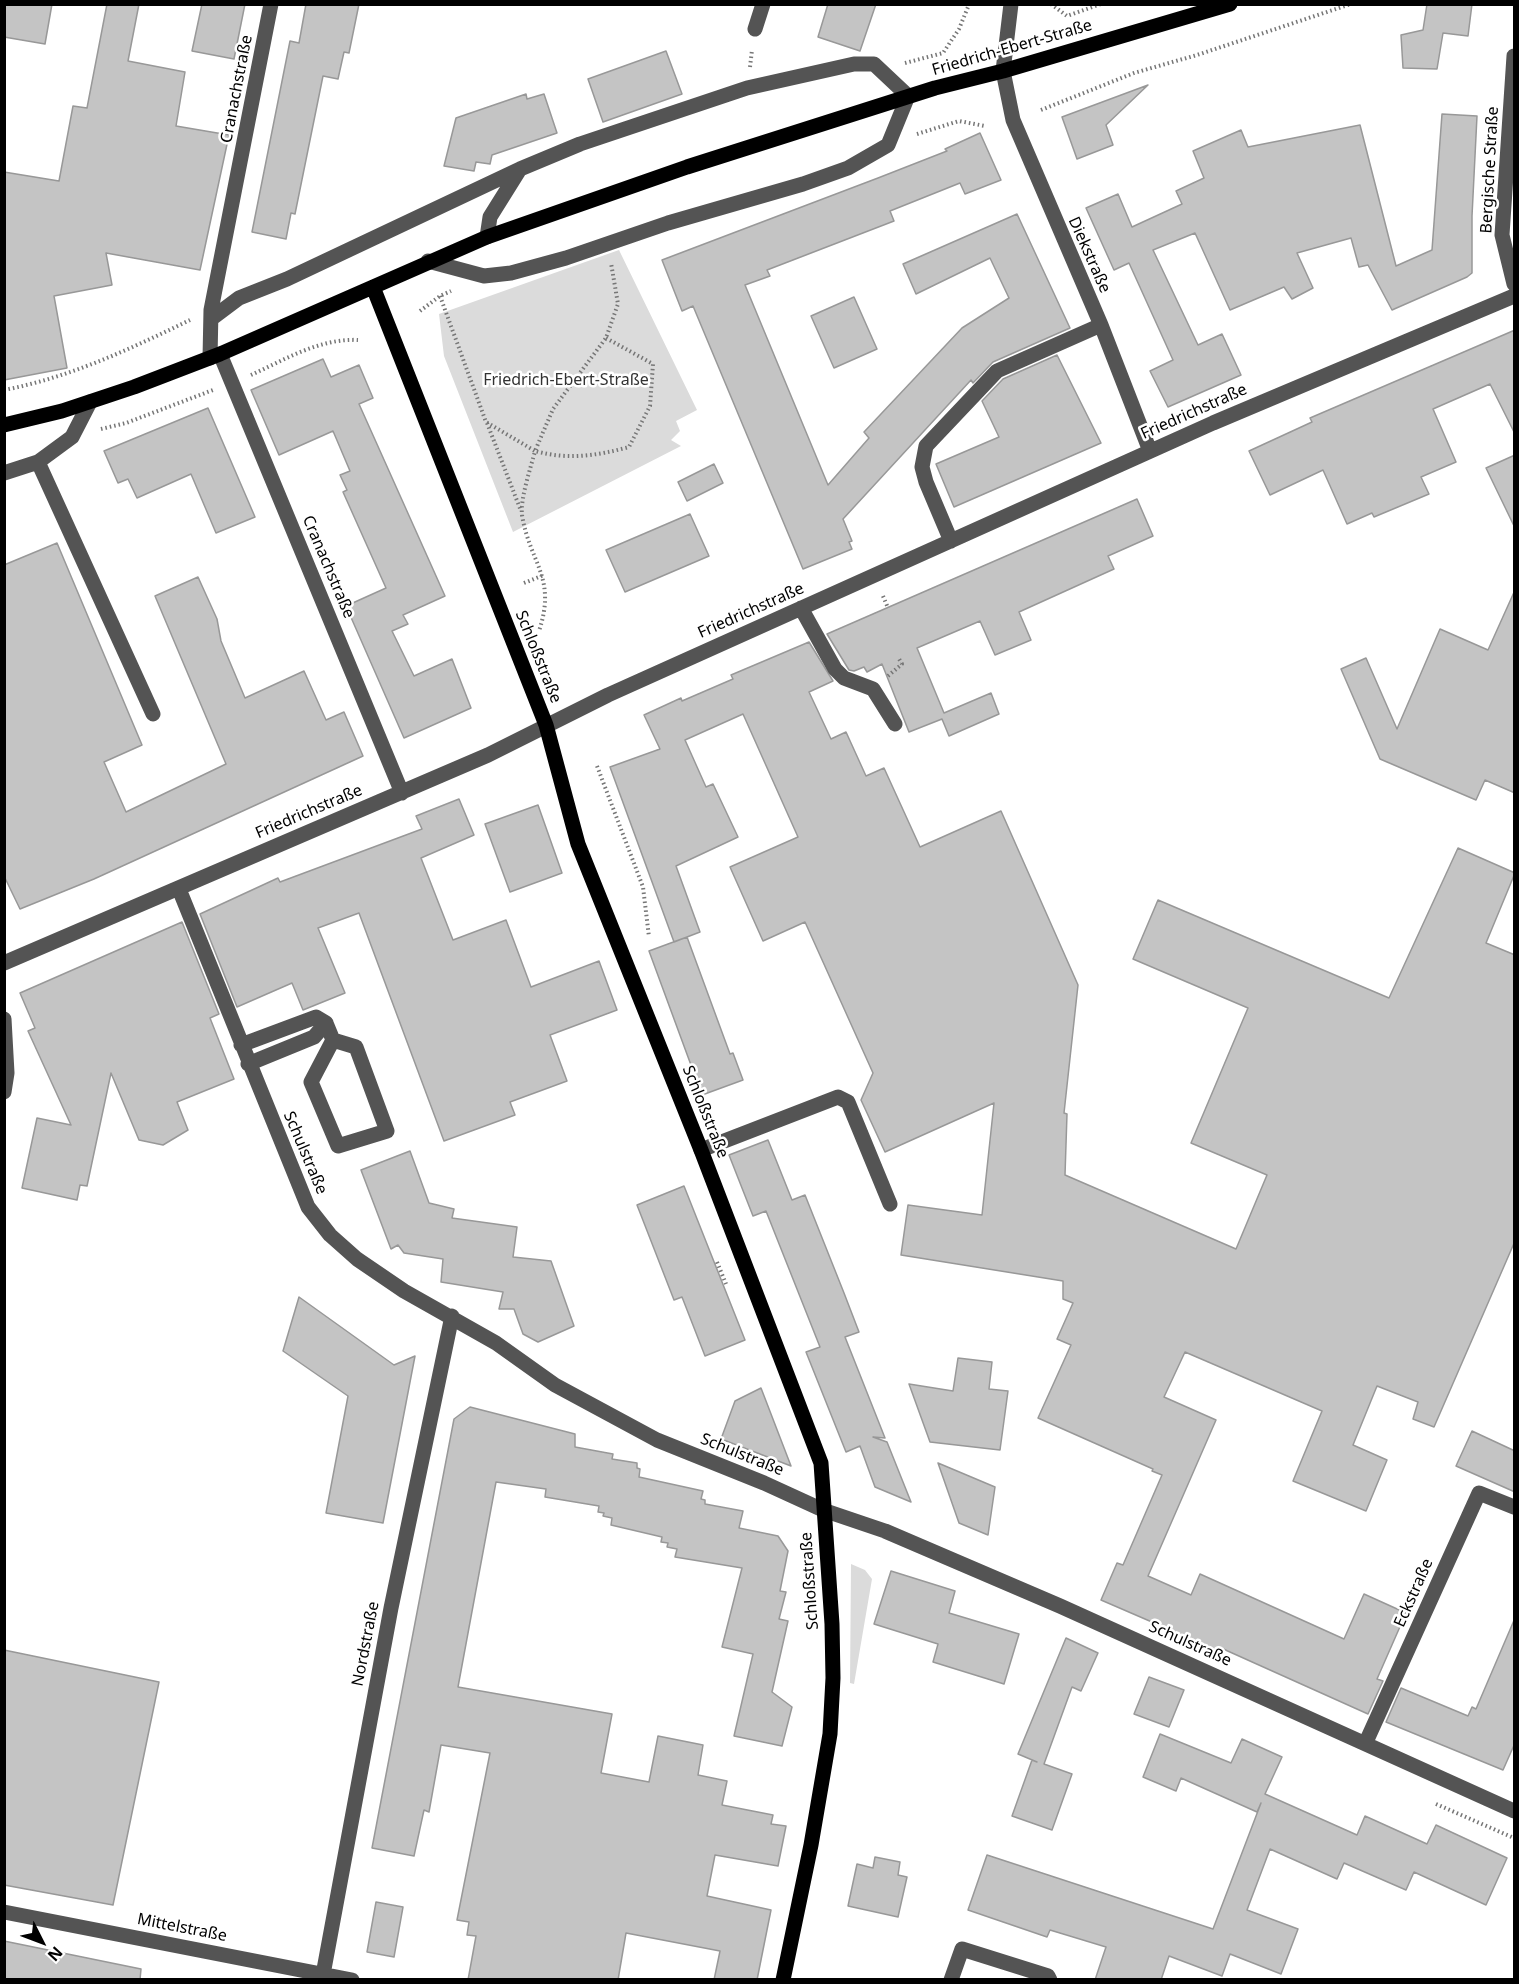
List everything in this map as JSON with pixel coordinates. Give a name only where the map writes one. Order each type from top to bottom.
[{"type":"main road","name":"Friedrich-Ebert-Straße","points":[[4,424],[90,402],[215,356],[487,237],[708,160],[908,96],[1003,71],[1230,4]]},
{"type":"main road","name":"Schloßstraße","points":[[373,287],[546,725],[578,844],[701,1150],[821,1463],[832,1624],[833,1678],[830,1734],[783,1980]]},
{"type":"street","name":"Cranachstraße","points":[[271,4],[211,319],[215,356],[402,793]]},
{"type":"street","points":[[756,29],[763,4]]},
{"type":"street","name":"Diekstraße","points":[[1011,4],[1003,71],[1013,120],[1101,326],[1150,451]]},
{"type":"street","name":"Bergische Straße","points":[[1515,56],[1502,235],[1515,284]]},
{"type":"street","points":[[211,319],[239,298],[287,279],[520,169],[580,144],[747,88],[854,64],[874,64],[908,96],[888,146],[848,168],[803,184],[668,223],[608,245],[511,273],[484,276],[428,261]]},
{"type":"street","points":[[487,237],[490,217],[520,169]]},
{"type":"street","name":"Friedrichstraße","points":[[4,963],[498,751],[546,725],[1150,451],[1515,296]]},
{"type":"street","points":[[951,541],[922,467],[926,446],[997,371],[1101,326]]},
{"type":"street","points":[[4,473],[38,462],[72,437],[90,402]]},
{"type":"street","points":[[38,462],[153,714]]},
{"type":"street","points":[[801,609],[835,669],[844,678],[873,689],[895,724]]},
{"type":"street","name":"Schulstraße","points":[[179,889],[248,1064],[308,1207],[330,1235],[357,1259],[404,1291],[452,1316],[555,1385],[657,1440],[764,1483],[823,1510],[885,1531],[1060,1606],[1515,1811]]},
{"type":"street","points":[[241,1045],[316,1017],[326,1023],[333,1040]]},
{"type":"street","points":[[4,1019],[7,1073],[4,1092]]},
{"type":"street","points":[[248,1064],[314,1037],[326,1023]]},
{"type":"street","points":[[333,1040],[356,1047],[387,1131],[338,1146],[311,1082],[333,1040]]},
{"type":"street","points":[[701,1150],[838,1097],[848,1102],[890,1204]]},
{"type":"street","name":"Nordstraße","points":[[323,1977],[391,1608],[452,1316]]},
{"type":"street","name":"Eckstraße","points":[[1366,1742],[1479,1493],[1515,1507]]},
{"type":"street","name":"Mittelstraße","points":[[4,1912],[323,1977],[352,1980]]},
{"type":"street","points":[[951,1980],[962,1949],[1048,1976],[1050,1980]]},
{"type":"path","points":[[1051,4],[1067,16],[1101,4]]},
{"type":"path","points":[[1041,111],[1134,72],[1197,55],[1351,4]]},
{"type":"path","points":[[874,64],[900,64],[943,53],[959,29],[968,7]]},
{"type":"path","points":[[747,88],[756,29]]},
{"type":"path","points":[[888,146],[959,121],[985,126]]},
{"type":"path","points":[[522,512],[535,451],[553,409],[606,338],[618,304],[608,245]]},
{"type":"path","points":[[440,296],[522,512],[530,543],[544,575],[547,608],[539,631]]},
{"type":"path","points":[[4,390],[40,383],[100,362],[194,319]]},
{"type":"path","points":[[486,422],[535,451],[551,455],[592,457],[629,447],[650,406],[653,364],[606,338]]},
{"type":"path","points":[[524,584],[544,575]]},
{"type":"path","points":[[884,596],[888,608]]},
{"type":"path","points":[[597,766],[643,886],[649,937]]},
{"type":"path","points":[[1436,1804],[1515,1838]]},
{"type":"green space","name":"Friedrich-Ebert-Straße","points":[[619,250],[697,410],[676,421],[680,431],[671,440],[681,446],[513,532],[444,356],[439,314]]},
{"type":"green space","points":[[851,1564],[865,1570],[872,1579],[854,1684],[850,1683]]},
{"type":"building","points":[[4,4],[52,4],[45,44],[4,37]]},
{"type":"building","points":[[107,4],[139,4],[128,61],[185,72],[176,126],[229,135],[200,270],[106,253],[112,285],[54,296],[67,368],[4,380],[4,172],[59,181],[73,106],[87,108]]},
{"type":"building","points":[[202,4],[245,4],[234,59],[192,51]]},
{"type":"building","points":[[306,4],[359,4],[349,53],[344,52],[338,79],[323,76],[295,214],[291,213],[286,239],[252,232],[290,41],[299,43]]},
{"type":"building","points":[[828,4],[876,4],[860,51],[818,37]]},
{"type":"building","points":[[1427,4],[1472,4],[1468,36],[1443,33],[1437,69],[1403,68],[1401,35],[1423,30]]},
{"type":"building","points":[[666,51],[682,94],[603,122],[588,79]]},
{"type":"building","points":[[1148,85],[1106,125],[1113,145],[1077,159],[1062,117]]},
{"type":"building","points":[[526,94],[527,99],[544,94],[557,133],[492,155],[490,164],[476,162],[474,171],[444,166],[456,118]]},
{"type":"building","points":[[1442,114],[1477,116],[1472,216],[1472,273],[1392,310],[1368,265],[1359,267],[1351,238],[1297,253],[1313,288],[1292,299],[1284,287],[1230,310],[1195,233],[1153,250],[1198,345],[1222,334],[1241,375],[1168,407],[1150,371],[1173,360],[1129,263],[1114,270],[1086,208],[1118,194],[1132,227],[1182,204],[1176,191],[1204,178],[1193,151],[1241,130],[1248,147],[1360,125],[1396,266],[1432,250]]},
{"type":"building","points":[[980,133],[1001,180],[965,194],[960,183],[890,211],[894,221],[767,270],[770,276],[745,285],[828,485],[869,438],[864,432],[962,328],[1009,298],[990,258],[916,294],[903,264],[1017,214],[1070,328],[993,362],[973,383],[971,380],[843,519],[852,541],[849,542],[852,549],[803,569],[693,306],[682,311],[662,260],[947,151],[945,149]]},
{"type":"building","points":[[854,297],[877,349],[834,368],[811,316]]},
{"type":"building","points":[[1515,330],[1515,434],[1490,384],[1433,409],[1456,462],[1421,477],[1429,494],[1374,517],[1372,513],[1347,524],[1323,470],[1270,495],[1249,451],[1312,422],[1310,418]]},
{"type":"building","points":[[1057,355],[1101,443],[954,507],[936,464],[999,437],[982,401],[1003,379]]},
{"type":"building","points":[[323,359],[331,377],[359,365],[373,398],[359,404],[445,596],[403,615],[408,624],[392,631],[414,676],[452,659],[471,708],[404,738],[346,606],[386,588],[343,492],[347,490],[340,475],[350,471],[333,431],[279,455],[251,390]]},
{"type":"building","points":[[208,408],[255,517],[216,533],[191,474],[137,498],[128,479],[118,483],[104,451]]},
{"type":"building","points":[[1515,455],[1515,528],[1486,468]]},
{"type":"building","points":[[714,464],[723,483],[687,501],[678,482]]},
{"type":"building","points":[[1137,499],[1153,536],[1108,556],[1114,569],[1019,612],[1031,640],[995,655],[980,621],[917,648],[944,713],[991,693],[999,714],[949,736],[942,719],[909,732],[882,664],[867,672],[864,667],[854,671],[849,670],[827,634]]},
{"type":"building","points":[[690,514],[709,556],[625,592],[606,550]]},
{"type":"building","points":[[57,543],[142,745],[104,762],[126,812],[226,764],[155,596],[198,577],[217,619],[221,641],[245,698],[304,671],[326,720],[344,712],[363,756],[94,879],[20,909],[4,876],[4,565]]},
{"type":"building","points":[[1515,590],[1515,793],[1485,780],[1476,800],[1380,759],[1341,669],[1366,658],[1397,729],[1440,629],[1488,650]]},
{"type":"building","points":[[809,642],[833,681],[809,692],[831,739],[846,732],[866,776],[884,768],[920,847],[1001,811],[1078,985],[1064,1113],[1067,1114],[1065,1175],[1236,1249],[1267,1175],[1191,1143],[1248,1008],[1133,959],[1158,900],[1389,998],[1458,848],[1515,873],[1486,943],[1515,955],[1515,1241],[1434,1427],[1413,1419],[1418,1402],[1377,1386],[1353,1445],[1387,1460],[1366,1511],[1293,1481],[1322,1411],[1185,1352],[1164,1397],[1216,1420],[1148,1576],[1191,1595],[1200,1574],[1344,1639],[1364,1594],[1406,1613],[1377,1679],[1383,1681],[1368,1714],[1221,1648],[1219,1651],[1101,1600],[1117,1563],[1123,1565],[1162,1475],[1038,1418],[1071,1345],[1057,1339],[1073,1303],[1063,1299],[1063,1281],[901,1255],[908,1205],[982,1215],[994,1103],[885,1152],[861,1100],[873,1073],[805,922],[763,941],[730,867],[798,837],[743,714],[685,740],[706,787],[713,784],[738,837],[676,866],[700,932],[674,942],[610,767],[660,749],[644,715],[681,698],[682,701],[733,679],[731,675]]},
{"type":"building","points":[[459,799],[474,835],[421,858],[453,940],[506,920],[531,987],[599,961],[617,1010],[550,1035],[567,1081],[510,1102],[515,1115],[444,1141],[359,913],[318,928],[345,993],[303,1010],[292,983],[237,1007],[200,914],[278,878],[280,882],[422,829],[416,816]]},
{"type":"building","points":[[538,805],[562,873],[510,892],[485,824]]},
{"type":"building","points":[[182,922],[219,1014],[210,1018],[234,1079],[177,1102],[188,1130],[163,1145],[139,1140],[111,1073],[87,1186],[80,1185],[77,1200],[22,1188],[37,1118],[71,1125],[28,1031],[35,1028],[20,993]]},
{"type":"building","points":[[687,937],[730,1054],[733,1053],[743,1080],[702,1095],[649,951]]},
{"type":"building","points":[[768,1140],[792,1200],[805,1195],[844,1293],[859,1332],[845,1337],[885,1438],[873,1437],[887,1442],[911,1502],[875,1487],[860,1446],[846,1452],[806,1352],[820,1347],[766,1211],[753,1216],[729,1155]]},
{"type":"building","points":[[410,1151],[429,1203],[454,1209],[452,1218],[517,1227],[513,1257],[551,1261],[574,1326],[538,1342],[523,1334],[514,1309],[499,1309],[503,1292],[441,1282],[443,1259],[404,1253],[398,1245],[391,1249],[361,1170]]},
{"type":"building","points":[[684,1186],[745,1340],[705,1356],[682,1297],[674,1300],[637,1205]]},
{"type":"building","points":[[299,1297],[394,1365],[415,1356],[383,1523],[326,1513],[348,1396],[283,1351]]},
{"type":"building","points":[[958,1358],[992,1362],[989,1389],[1008,1391],[1000,1450],[930,1442],[909,1384],[953,1391]]},
{"type":"building","points":[[761,1388],[791,1466],[721,1439],[735,1401]]},
{"type":"building","points":[[470,1407],[575,1434],[575,1447],[613,1454],[612,1459],[637,1463],[637,1468],[640,1469],[639,1477],[703,1491],[701,1499],[705,1500],[705,1504],[743,1511],[739,1528],[778,1536],[788,1551],[780,1591],[786,1592],[779,1619],[788,1621],[772,1692],[792,1707],[782,1746],[734,1736],[753,1654],[722,1647],[742,1568],[675,1557],[677,1549],[667,1547],[668,1543],[661,1542],[662,1537],[611,1525],[612,1518],[598,1512],[599,1506],[545,1497],[546,1489],[496,1482],[458,1687],[612,1714],[601,1773],[649,1782],[658,1736],[703,1745],[698,1775],[727,1781],[722,1805],[773,1815],[771,1824],[786,1826],[778,1866],[715,1855],[707,1896],[771,1910],[757,1980],[714,1980],[720,1951],[626,1933],[618,1980],[468,1980],[476,1936],[467,1935],[469,1922],[457,1920],[490,1753],[441,1745],[429,1812],[424,1810],[414,1856],[372,1848],[454,1419]]},
{"type":"building","points":[[1472,1431],[1515,1451],[1515,1492],[1456,1466]]},
{"type":"building","points":[[938,1463],[995,1487],[988,1535],[959,1523]]},
{"type":"building","points":[[891,1571],[955,1591],[949,1613],[1019,1634],[1004,1684],[933,1662],[938,1644],[874,1624]]},
{"type":"building","points":[[1515,1618],[1515,1743],[1503,1770],[1386,1722],[1401,1688],[1468,1716],[1472,1707],[1476,1709]]},
{"type":"building","points":[[1066,1638],[1098,1653],[1081,1691],[1072,1687],[1044,1764],[1072,1774],[1052,1830],[1012,1816],[1032,1760],[1037,1762],[1018,1754]]},
{"type":"building","points":[[4,1650],[159,1682],[113,1905],[4,1885]]},
{"type":"building","points":[[1149,1677],[1184,1690],[1169,1727],[1134,1714]]},
{"type":"building","points":[[1160,1734],[1231,1763],[1242,1739],[1282,1757],[1265,1794],[1357,1835],[1365,1816],[1427,1844],[1436,1825],[1507,1858],[1486,1905],[1414,1872],[1406,1890],[1344,1863],[1337,1879],[1270,1849],[1247,1910],[1298,1929],[1281,1974],[1230,1954],[1222,1976],[1169,1956],[1161,1980],[1095,1980],[1106,1947],[1050,1930],[1047,1937],[968,1910],[987,1855],[1213,1929],[1261,1803],[1257,1812],[1181,1778],[1176,1791],[1143,1777]]},
{"type":"building","points":[[875,1857],[900,1862],[898,1875],[907,1877],[898,1917],[848,1906],[857,1864],[873,1868]]},
{"type":"building","points":[[376,1902],[403,1907],[394,1957],[367,1952]]},
{"type":"building","points":[[4,1941],[141,1969],[140,1980],[4,1980]]}]
